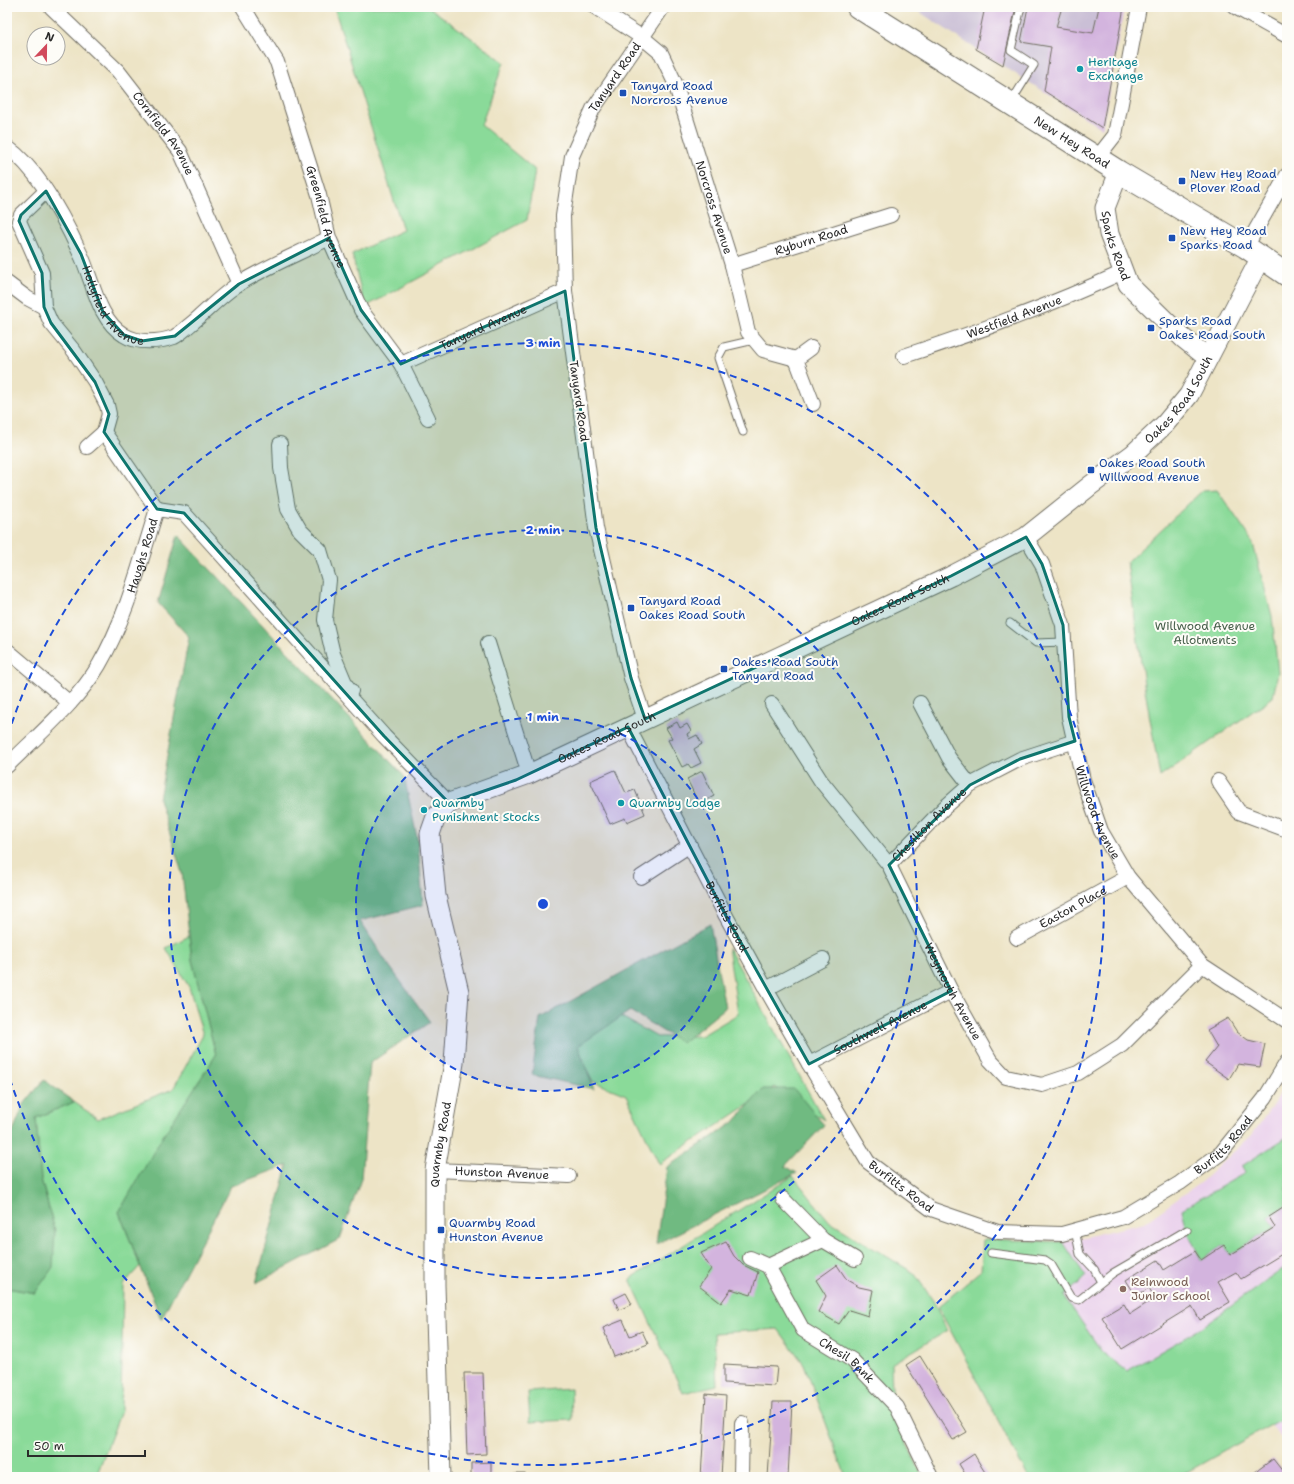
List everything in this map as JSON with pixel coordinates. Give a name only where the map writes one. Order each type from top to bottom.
[{"type":"highway","name":"New Hey Road","points":[[858,7],[1119,172],[1254,252],[1287,275]]},
{"type":"street","name":"Cornfield Avenue","points":[[51,7],[118,71],[180,151],[239,284]]},
{"type":"street","name":"Greenfield Avenue","points":[[243,7],[277,62],[319,195],[330,238],[361,310],[401,364],[428,418]]},
{"type":"street","name":"Norcross Avenue","points":[[596,7],[643,38],[660,53],[676,83],[732,265],[748,332],[763,350],[796,359]]},
{"type":"street","name":"Tanyard Road","points":[[645,719],[631,678],[596,528],[564,291],[563,216],[572,156],[593,110],[663,7]]},
{"type":"street","points":[[1097,158],[1114,135],[1139,7]]},
{"type":"street","points":[[1234,7],[1287,36]]},
{"type":"street","name":"Hollyfield Avenue","points":[[7,147],[19,156],[46,190],[81,254],[103,312],[124,336],[142,341],[158,340],[175,336],[239,284],[330,238]]},
{"type":"street","name":"Sparks Road","points":[[1119,172],[1105,208],[1109,234],[1128,284],[1183,338],[1208,358]]},
{"type":"street","points":[[1254,252],[1287,175]]},
{"type":"street","points":[[46,190],[21,214],[19,221],[42,273],[44,307],[52,323],[74,351],[95,382],[107,405],[109,414],[104,432],[87,447]]},
{"type":"street","name":"Ryburn Road","points":[[732,265],[891,215]]},
{"type":"street","name":"Oakes Road South","points":[[436,817],[449,803],[529,774],[951,576],[1026,537],[1091,485],[1133,454],[1165,424],[1189,395],[1240,297],[1254,252]]},
{"type":"street","name":"Westfield Avenue","points":[[904,356],[1004,321],[1084,290],[1123,272]]},
{"type":"street","points":[[7,283],[27,298],[44,307]]},
{"type":"street","name":"Tanyard Avenue","points":[[401,364],[564,291]]},
{"type":"street","points":[[811,348],[796,359],[813,404]]},
{"type":"street","points":[[104,432],[158,509]]},
{"type":"street","name":"Haughs Road","points":[[280,444],[281,468],[288,509],[300,530],[320,550],[329,580],[325,620],[333,654],[346,685],[384,736]]},
{"type":"street","name":"Haughs Road","points":[[7,766],[70,703],[98,666],[119,627],[158,509],[184,513],[384,736],[449,803]]},
{"type":"street","name":"Willwood Avenue","points":[[1026,537],[1042,564],[1063,625],[1069,717],[1083,780],[1101,831],[1128,876],[1202,965],[1287,1021]]},
{"type":"street","points":[[488,643],[529,774]]},
{"type":"street","points":[[7,650],[70,703]]},
{"type":"street","name":"Chesilton Avenue","points":[[920,703],[949,758],[970,785]]},
{"type":"street","name":"Weymouth Avenue","points":[[772,704],[821,781],[889,865],[951,991],[990,1060],[1006,1076],[1042,1084],[1078,1073],[1122,1045],[1202,965]]},
{"type":"street","name":"Burfitts Road","points":[[628,727],[726,916],[766,989],[868,1162],[931,1208],[998,1232],[1062,1234],[1123,1217],[1180,1183],[1221,1153],[1265,1098],[1287,1062]]},
{"type":"street","name":"Chesilton Avenue","points":[[889,865],[944,808],[970,785],[1020,759],[1075,741]]},
{"type":"street","points":[[1218,781],[1239,812],[1287,830]]},
{"type":"street","name":"Quarmby Road","points":[[436,817],[430,834],[436,896],[459,992],[454,1063],[435,1170],[435,1285],[441,1477]]},
{"type":"street","points":[[641,877],[690,845]]},
{"type":"street","name":"Easton Place","points":[[1017,938],[1128,876]]},
{"type":"street","points":[[766,989],[823,959]]},
{"type":"street","name":"Southwell Avenue","points":[[809,1064],[951,991]]},
{"type":"street","name":"Hunston Avenue","points":[[435,1170],[569,1176]]},
{"type":"street","points":[[783,1199],[823,1240],[854,1259]]},
{"type":"street","points":[[750,1258],[768,1266],[823,1240]]},
{"type":"street","name":"Chesil Bank","points":[[768,1266],[803,1330],[852,1360],[897,1407],[931,1477]]},
{"type":"street","points":[[741,1477],[742,1423]]},
{"type":"lane","points":[[1011,104],[1034,65],[1011,50],[1021,7]]},
{"type":"lane","points":[[743,432],[718,358],[724,346],[754,340]]},
{"type":"lane","points":[[1010,623],[1036,643],[1064,642]]},
{"type":"lane","points":[[1075,1230],[1080,1254],[1094,1269],[1101,1282]]},
{"type":"lane","points":[[991,1253],[1045,1260],[1051,1264],[1071,1298],[1079,1300],[1113,1273],[1187,1230]]},
{"type":"highlighted area","points":[[46,191],[81,254],[103,312],[124,335],[142,341],[175,336],[239,284],[329,238],[361,310],[401,364],[565,291],[596,528],[631,678],[645,719],[951,576],[1026,537],[1042,564],[1063,625],[1069,717],[1075,741],[1020,759],[970,785],[889,865],[951,991],[809,1064],[726,916],[628,727],[516,780],[449,803],[384,736],[184,513],[157,509],[104,432],[109,414],[95,382],[51,323],[44,307],[42,273],[19,221],[21,215]]},
{"type":"shaded area","points":[[912,7],[1124,7],[1102,128],[976,49]]},
{"type":"shaded area","name":"Reinwood Junior School","points":[[1287,1084],[1287,1445],[1271,1425],[1178,1477],[1028,1477],[938,1307],[981,1271],[983,1239],[1063,1242],[1144,1223],[1201,1182],[1252,1135]]},
{"type":"green space","points":[[334,7],[429,7],[504,62],[481,125],[535,170],[527,220],[365,307],[352,254],[403,230]]},
{"type":"green space","name":"Willwood Avenue Allotments","points":[[1217,490],[1252,540],[1272,616],[1278,673],[1273,697],[1160,777],[1144,684],[1127,562],[1202,491]]},
{"type":"green space","points":[[178,535],[404,776],[418,842],[423,905],[360,921],[385,960],[430,1022],[370,1063],[361,1179],[340,1239],[256,1283],[288,1165],[231,1186],[161,1319],[119,1212],[161,1139],[216,1055],[192,960],[182,873],[159,799],[189,637],[158,603]]},
{"type":"green space","points":[[710,924],[725,1008],[682,1043],[630,1011],[578,1046],[594,1089],[532,1075],[540,1018]]},
{"type":"green space","points":[[189,936],[192,960],[216,1055],[119,1212],[140,1266],[123,1285],[121,1411],[96,1477],[7,1477],[7,1288],[35,1293],[55,1231],[41,1179],[36,1118],[74,1102],[98,1119],[173,1089],[203,1035],[189,987],[166,948]]},
{"type":"green space","points":[[728,947],[824,1120],[775,1087],[659,1164],[626,1095],[592,1081],[574,1037],[611,1011],[657,1037],[701,1036],[738,1014]]},
{"type":"green space","points":[[44,1080],[74,1102],[36,1118],[41,1179],[55,1231],[53,1267],[35,1293],[7,1288],[7,1146],[24,1104]]},
{"type":"green space","points":[[763,1089],[794,1089],[824,1125],[785,1166],[797,1173],[656,1244],[667,1167],[733,1123]]},
{"type":"green space","points":[[1287,1137],[1287,1208],[1286,1207],[1269,1217],[1275,1227],[1230,1255],[1224,1245],[1201,1260],[1187,1230],[1182,1209],[1245,1173],[1242,1166]]},
{"type":"green space","points":[[793,1176],[830,1222],[914,1273],[934,1302],[947,1331],[891,1364],[893,1415],[923,1477],[846,1477],[804,1364],[778,1329],[714,1333],[717,1385],[683,1393],[630,1279]]},
{"type":"green space","name":"Reinwood Junior School","points":[[983,1239],[1063,1242],[1086,1277],[1064,1296],[1102,1352],[1127,1371],[1198,1330],[1287,1266],[1287,1416],[1178,1477],[1028,1477],[938,1307],[981,1271]]},
{"type":"green space","points":[[571,1389],[572,1420],[530,1422],[528,1392]]},
{"type":"building","points":[[985,7],[1016,7],[1003,65],[976,49]]},
{"type":"building","name":"Heritage Exchange","points":[[1028,7],[1062,7],[1056,27],[1093,33],[1099,7],[1124,7],[1102,128],[1044,91],[1051,47],[1021,42]]},
{"type":"building","points":[[677,722],[680,728],[687,724],[691,731],[687,734],[689,739],[697,735],[702,744],[694,749],[701,763],[691,768],[688,764],[682,767],[668,740],[672,738],[666,728]]},
{"type":"building","name":"Quarmby Lodge","points":[[615,770],[626,793],[635,790],[645,814],[627,822],[625,818],[610,824],[590,781]]},
{"type":"building","points":[[702,771],[714,796],[699,804],[687,779]]},
{"type":"building","points":[[1228,1018],[1237,1032],[1248,1040],[1265,1044],[1260,1067],[1238,1064],[1229,1079],[1205,1062],[1217,1047],[1207,1030]]},
{"type":"building","points":[[1286,1206],[1287,1251],[1241,1279],[1236,1272],[1218,1282],[1230,1302],[1200,1320],[1192,1306],[1122,1349],[1102,1317],[1124,1304],[1130,1314],[1155,1298],[1149,1288],[1136,1296],[1126,1280],[1158,1260],[1164,1270],[1195,1251],[1201,1260],[1224,1245],[1230,1255],[1275,1227],[1269,1217]]},
{"type":"building","points":[[726,1242],[734,1256],[743,1265],[758,1272],[751,1295],[731,1289],[721,1303],[699,1286],[711,1269],[701,1253]]},
{"type":"building","points":[[837,1265],[847,1280],[859,1287],[873,1290],[868,1316],[849,1310],[839,1324],[818,1312],[826,1296],[816,1280]]},
{"type":"building","points":[[626,1293],[632,1304],[619,1310],[614,1299]]},
{"type":"building","points":[[623,1320],[630,1336],[642,1331],[648,1344],[614,1357],[603,1328]]},
{"type":"building","points":[[920,1356],[967,1432],[953,1440],[906,1365]]},
{"type":"building","points":[[724,1364],[777,1367],[775,1386],[724,1383]]},
{"type":"building","points":[[464,1373],[483,1373],[486,1454],[467,1455]]},
{"type":"building","points":[[706,1394],[726,1396],[721,1477],[701,1477]]},
{"type":"building","points":[[773,1402],[792,1402],[788,1477],[768,1477]]},
{"type":"building","points":[[974,1454],[988,1477],[967,1477],[959,1464]]},
{"type":"building","points":[[1273,1459],[1284,1473],[1279,1477],[1252,1477],[1251,1475]]},
{"type":"building","points":[[491,1462],[491,1477],[471,1477],[471,1463]]},
{"type":"building","points":[[515,1474],[525,1474],[525,1477],[515,1477]]},
{"type":"place","name":"Heritage Exchange","points":[[1080,69]]},
{"type":"place","name":"Tanyard Road Norcross Avenue","points":[[623,93]]},
{"type":"place","name":"New Hey Road Plover Road","points":[[1182,181]]},
{"type":"place","name":"New Hey Road Sparks Road","points":[[1172,238]]},
{"type":"place","name":"Sparks Road Oakes Road South","points":[[1151,328]]},
{"type":"place","name":"Oakes Road South Willwood Avenue","points":[[1091,470]]},
{"type":"place","name":"Tanyard Road Oakes Road South","points":[[631,608]]},
{"type":"place","name":"Oakes Road South Tanyard Road","points":[[724,669]]},
{"type":"place","name":"Quarmby Lodge","points":[[621,803]]},
{"type":"place","name":"Quarmby Punishment Stocks","points":[[424,810]]},
{"type":"place","name":"Quarmby Road Hunston Avenue","points":[[441,1230]]},
{"type":"place","name":"Reinwood Junior School","points":[[1123,1289]]}]
